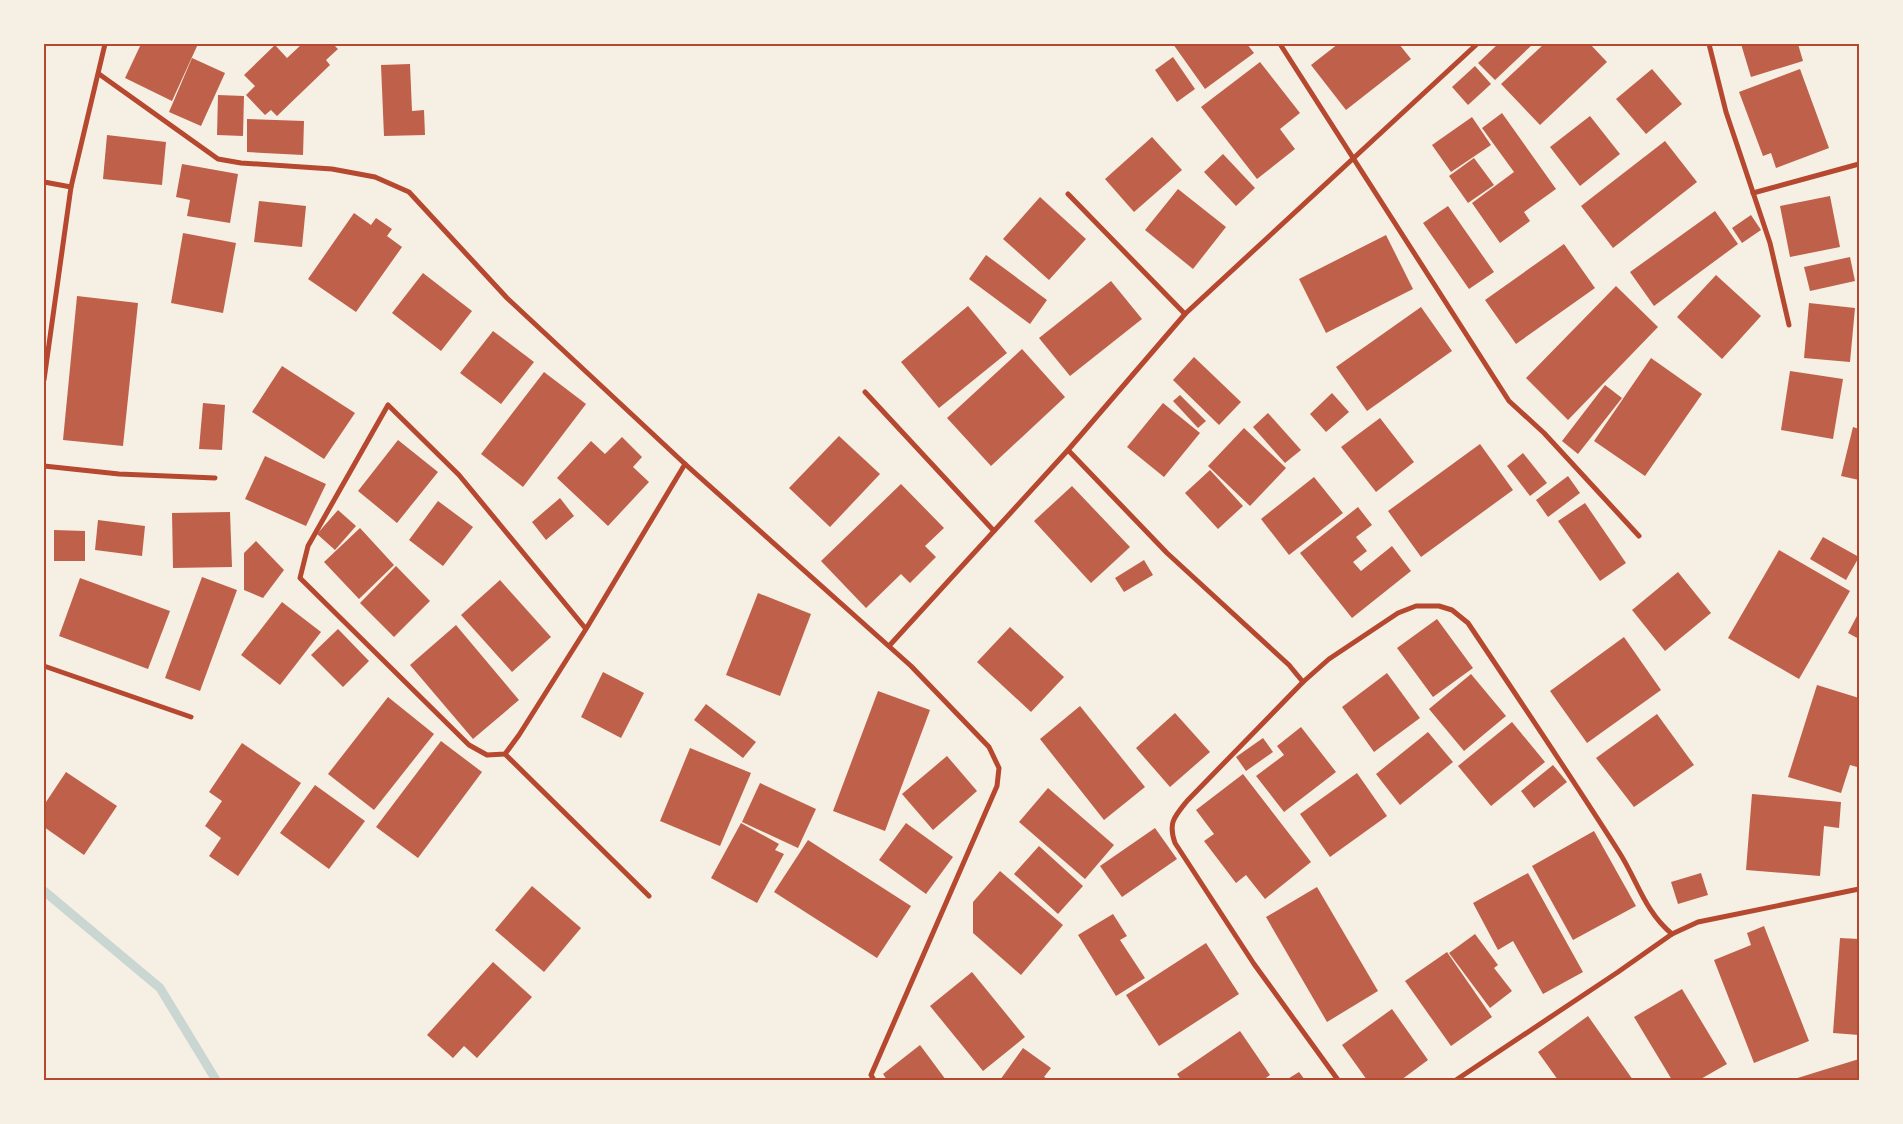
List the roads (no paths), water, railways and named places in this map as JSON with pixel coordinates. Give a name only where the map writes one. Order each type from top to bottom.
[{"type":"street","points":[[44,380],[71,187],[105,44]]},
{"type":"street","points":[[1280,44],[1509,401],[1544,433],[1639,536]]},
{"type":"street","points":[[889,646],[1068,450],[1185,314],[1477,44]]},
{"type":"street","points":[[1709,44],[1726,112],[1770,243],[1789,325]]},
{"type":"street","points":[[99,74],[218,159],[242,163],[332,169],[375,177],[409,192],[507,298],[684,464],[889,646],[989,747],[999,768],[997,786],[870,1075],[874,1080]]},
{"type":"street","points":[[1753,193],[1859,164]]},
{"type":"street","points":[[44,182],[71,187]]},
{"type":"street","points":[[1068,194],[1185,314]]},
{"type":"street","points":[[865,392],[994,531]]},
{"type":"street","points":[[586,629],[459,475],[388,405],[308,546],[300,578],[469,745],[487,755],[505,754],[649,896]]},
{"type":"street","points":[[1068,450],[1167,553],[1289,665],[1302,682]]},
{"type":"street","points":[[505,754],[519,736],[586,629],[684,464]]},
{"type":"street","points":[[44,466],[118,474],[215,478]]},
{"type":"street","points":[[1338,1080],[1254,964],[1175,843],[1170,830],[1174,818],[1187,801],[1302,682],[1329,659],[1398,613],[1416,606],[1439,606],[1452,610],[1468,623],[1624,860],[1648,908],[1658,923],[1672,934]]},
{"type":"street","points":[[44,666],[191,717]]},
{"type":"street","points":[[1456,1080],[1672,934],[1698,922],[1859,889]]},
{"type":"waterway","points":[[44,891],[160,988],[216,1080]]}]
